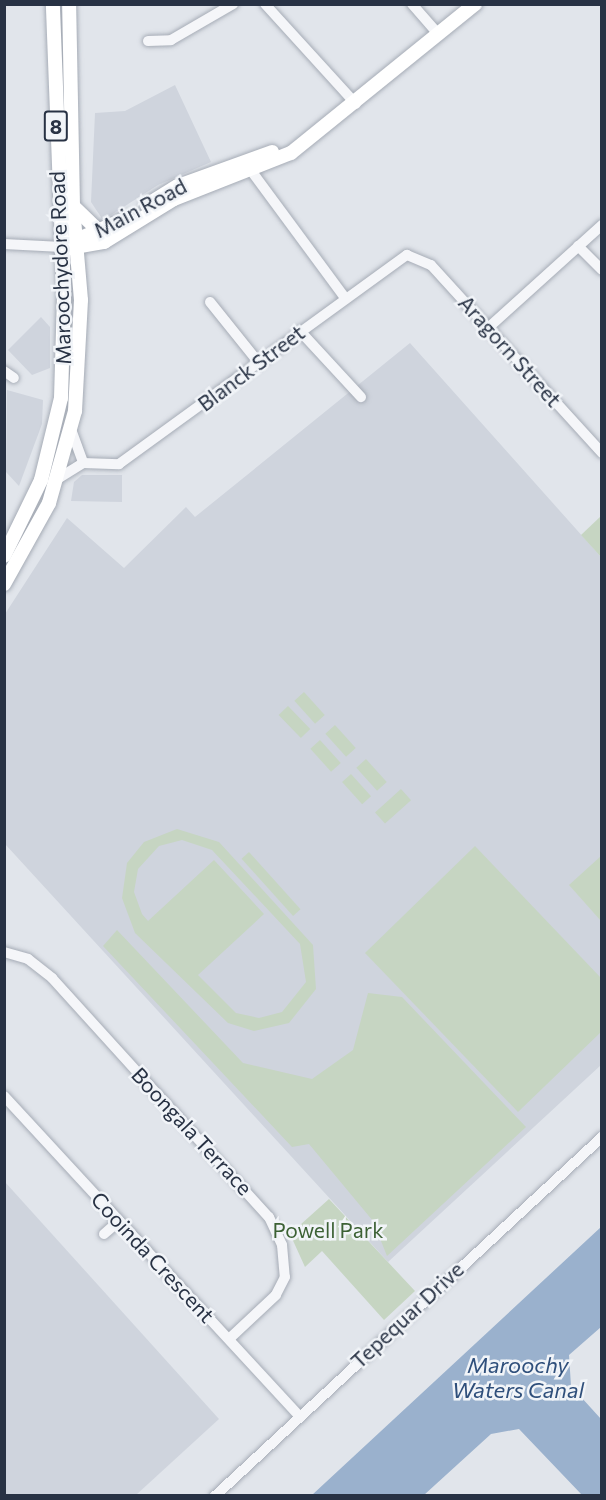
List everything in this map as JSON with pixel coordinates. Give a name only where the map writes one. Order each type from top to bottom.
[{"type":"main road","name":"Maroochydore Road","points":[[4,556],[35,496],[58,420],[65,323],[53,4]]},
{"type":"main road","name":"Maroochydore Road","points":[[4,584],[35,534],[59,478],[72,432],[81,331],[73,206],[69,4]]},
{"type":"main road","name":"Main Road","points":[[62,247],[109,240],[174,200],[306,142],[356,104],[475,4]]},
{"type":"main road","name":"Main Road","points":[[76,245],[178,186],[248,166]]},
{"type":"main road","points":[[73,206],[100,232]]},
{"type":"street","points":[[266,4],[356,104]]},
{"type":"street","points":[[412,4],[439,35]]},
{"type":"street","points":[[148,41],[171,40],[229,6]]},
{"type":"street","points":[[248,166],[345,298]]},
{"type":"street","points":[[488,328],[602,225]]},
{"type":"street","points":[[4,244],[62,247]]},
{"type":"street","points":[[578,246],[602,270]]},
{"type":"street","name":"Blanck Street","points":[[83,462],[119,464],[399,258],[414,255]]},
{"type":"street","name":"Aragorn Street","points":[[414,255],[431,266],[602,453]]},
{"type":"street","points":[[210,302],[259,363]]},
{"type":"street","points":[[300,331],[361,397]]},
{"type":"street","points":[[4,371],[14,378]]},
{"type":"street","points":[[59,478],[83,462],[73,448],[72,432]]},
{"type":"street","name":"Boongala Terrace","points":[[4,951],[28,959],[52,978],[269,1217],[282,1245],[285,1276],[276,1295],[229,1339]]},
{"type":"street","name":"Cooinda Crescent","points":[[4,1096],[300,1417]]},
{"type":"street","name":"Tepequar Drive","points":[[215,1496],[602,1137]]},
{"type":"street","points":[[104,1234],[119,1221]]},
{"type":"shaded area","points":[[175,85],[211,162],[158,185],[103,220],[91,202],[95,113],[125,111]]},
{"type":"shaded area","points":[[41,317],[50,327],[50,368],[32,375],[8,350]]},
{"type":"shaded area","points":[[410,343],[601,557],[601,1065],[388,1262],[5,844],[5,614],[67,518],[124,568],[186,507],[195,517]]},
{"type":"shaded area","points":[[7,390],[43,400],[42,424],[19,486],[6,472]]},
{"type":"shaded area","points":[[82,475],[122,475],[122,502],[71,501],[74,482]]},
{"type":"shaded area","points":[[5,1182],[219,1419],[136,1495],[5,1495]]},
{"type":"green space","points":[[601,516],[601,557],[581,535]]},
{"type":"green space","points":[[304,692],[325,715],[315,724],[294,701]]},
{"type":"green space","points":[[288,706],[310,729],[301,738],[279,715]]},
{"type":"green space","points":[[335,725],[356,748],[346,757],[325,734]]},
{"type":"green space","points":[[320,740],[341,763],[331,772],[310,749]]},
{"type":"green space","points":[[366,759],[387,782],[377,791],[356,768]]},
{"type":"green space","points":[[351,774],[371,796],[362,804],[342,782]]},
{"type":"green space","points":[[401,789],[411,800],[385,824],[375,812]]},
{"type":"green space","points":[[177,829],[219,842],[313,945],[316,989],[289,1023],[254,1031],[228,1023],[135,933],[122,898],[127,863],[144,842]],"holes":[[[182,840],[212,850],[300,944],[306,982],[282,1012],[259,1018],[236,1013],[198,975],[264,914],[214,860],[148,921],[142,914],[134,892],[138,869],[159,846]]]},
{"type":"green space","points":[[475,846],[601,978],[601,1032],[518,1112],[365,953]]},
{"type":"green space","points":[[249,852],[301,909],[293,916],[242,859]]},
{"type":"green space","points":[[601,856],[601,921],[569,885]]},
{"type":"green space","points":[[117,930],[243,1063],[312,1079],[353,1050],[368,993],[402,997],[526,1127],[387,1256],[373,1221],[309,1144],[292,1147],[103,946]]},
{"type":"green space","name":"Powell Park","points":[[329,1199],[415,1291],[384,1320],[322,1251],[305,1267],[290,1234]]},
{"type":"water","name":"Maroochy Waters Canal","points":[[601,1227],[601,1327],[569,1355],[571,1386],[601,1419],[601,1495],[582,1495],[519,1429],[491,1434],[424,1495],[312,1495]]}]
